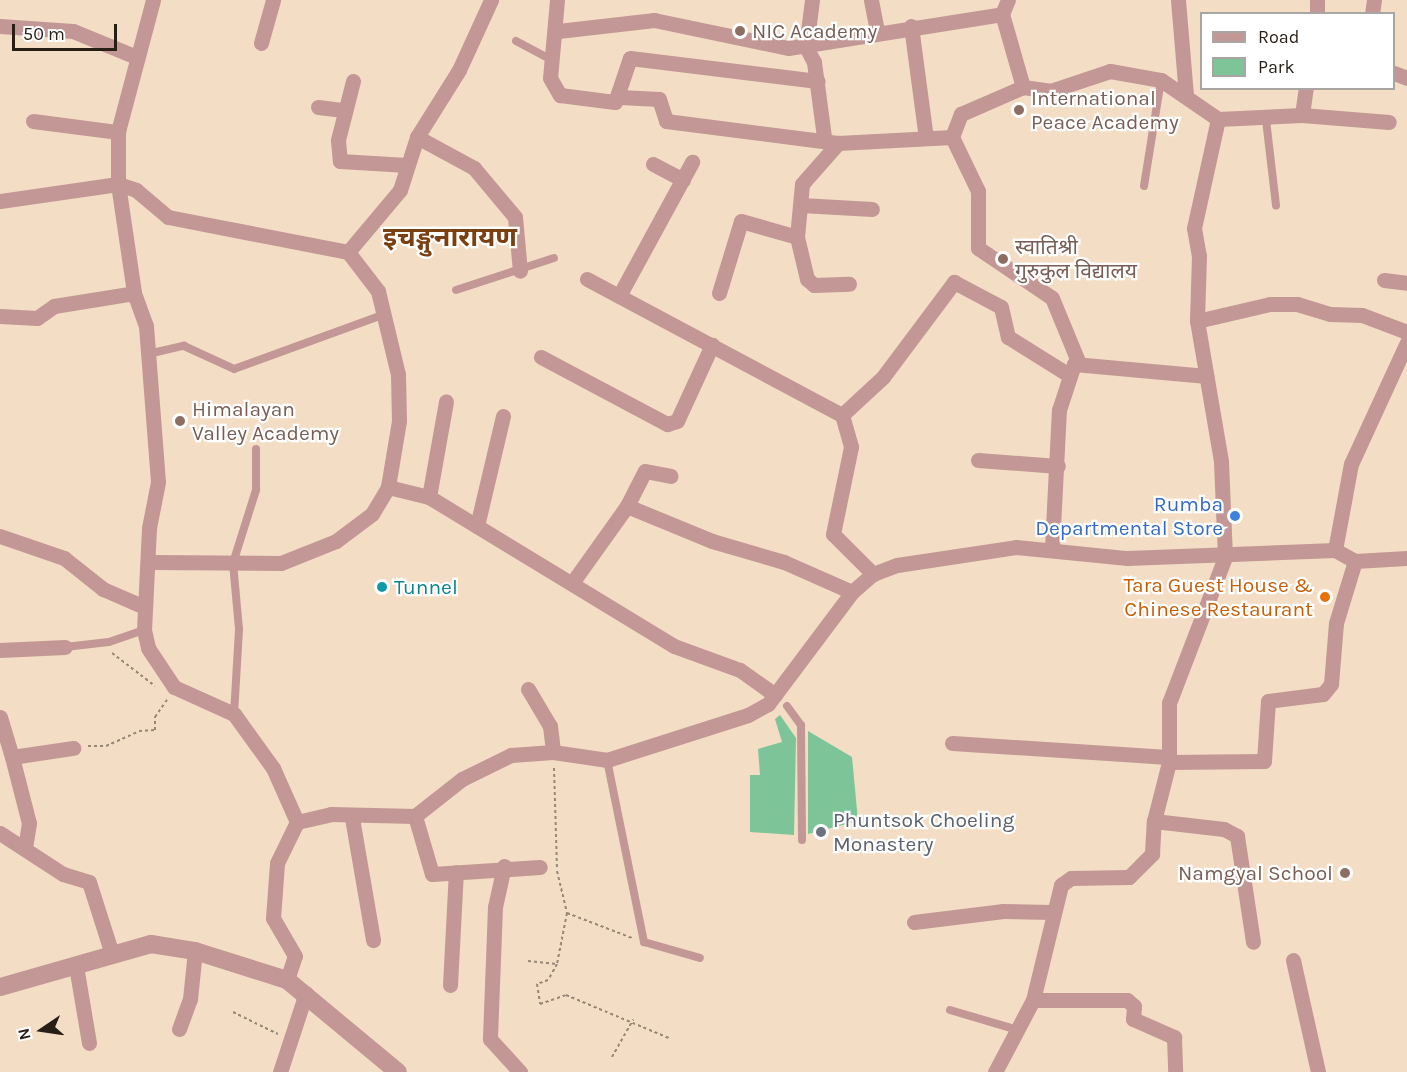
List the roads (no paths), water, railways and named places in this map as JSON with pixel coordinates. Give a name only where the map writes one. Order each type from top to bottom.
[{"type":"street","points":[[153,0],[134,56],[118,132],[118,184],[134,293],[148,354],[158,482],[149,528],[150,562],[142,606],[144,630],[148,648],[167,688],[234,714],[273,768],[297,822],[277,863],[273,918],[295,957],[287,980]]},
{"type":"street","points":[[261,43],[273,0]]},
{"type":"street","points":[[348,252],[400,190],[417,137],[459,70],[490,0]]},
{"type":"street","points":[[557,0],[558,31],[551,60],[553,90],[560,94],[615,102],[620,97],[630,58],[818,81]]},
{"type":"street","points":[[812,0],[806,47],[818,81],[831,140],[808,173],[797,237],[807,279],[814,285],[849,284]]},
{"type":"street","points":[[871,0],[878,32]]},
{"type":"street","points":[[1178,0],[1186,95]]},
{"type":"street","points":[[558,31],[654,20],[731,40],[806,47],[1005,7],[1023,87]]},
{"type":"street","points":[[0,26],[73,31],[134,56]]},
{"type":"street","points":[[910,26],[926,138]]},
{"type":"street","points":[[1078,362],[1052,298],[978,248],[978,191],[952,137],[961,114],[1023,87],[1050,91],[1110,70],[1161,80],[1218,119],[1266,120],[1302,115],[1389,122]]},
{"type":"street","points":[[353,81],[344,110],[342,163],[407,165]]},
{"type":"street","points":[[1302,115],[1306,90]]},
{"type":"street","points":[[620,97],[659,99],[666,121],[831,140],[952,137]]},
{"type":"street","points":[[318,107],[344,110]]},
{"type":"street","points":[[995,1072],[1034,1000],[1051,912],[1065,881],[1116,880],[1138,871],[1152,854],[1154,821],[1169,759],[1169,703],[1225,556],[1221,461],[1197,321],[1199,256],[1194,228],[1218,119]]},
{"type":"street","points":[[33,121],[118,132]]},
{"type":"street","points":[[417,137],[474,168],[515,217],[520,271]]},
{"type":"street","points":[[619,296],[692,162]]},
{"type":"street","points":[[653,164],[683,180]]},
{"type":"street","points":[[0,201],[118,184],[136,190],[168,217],[348,252],[370,273],[378,291],[380,316],[398,374],[399,421],[388,487],[372,514],[336,542],[281,563],[150,562]]},
{"type":"street","points":[[801,205],[872,209]]},
{"type":"street","points":[[719,293],[744,219],[797,237]]},
{"type":"street","points":[[587,279],[842,415],[849,431],[849,466],[833,512],[833,534],[873,574]]},
{"type":"street","points":[[1384,280],[1407,283]]},
{"type":"street","points":[[842,415],[883,376],[954,282],[1001,307],[1008,337],[1069,375]]},
{"type":"street","points":[[0,316],[37,318],[54,306],[134,293]]},
{"type":"street","points":[[1197,321],[1270,304],[1298,304],[1330,314],[1362,315],[1407,332]]},
{"type":"street","points":[[1335,550],[1347,512],[1351,464],[1407,342]]},
{"type":"street","points":[[541,357],[667,424],[677,421],[712,345]]},
{"type":"street","points":[[1052,547],[1058,466],[1059,410],[1069,375],[1078,362]]},
{"type":"street","points":[[1078,362],[1206,376]]},
{"type":"street","points":[[429,497],[446,402]]},
{"type":"street","points":[[477,526],[503,416]]},
{"type":"street","points":[[978,460],[1058,466]]},
{"type":"street","points":[[572,583],[627,506],[645,471],[671,476]]},
{"type":"street","points":[[388,487],[429,497],[674,646],[740,670],[778,697]]},
{"type":"street","points":[[627,506],[852,592]]},
{"type":"street","points":[[0,536],[64,558],[103,589],[142,606]]},
{"type":"street","points":[[297,822],[331,814],[352,818],[415,816],[462,779],[511,755],[553,752],[607,760],[748,715],[778,697],[852,592],[873,574],[897,565],[1016,547],[1052,547],[1127,558],[1335,550],[1355,561],[1407,558]]},
{"type":"street","points":[[952,743],[1169,759],[1264,761],[1268,700],[1323,694],[1331,684],[1336,623],[1355,561]]},
{"type":"street","points":[[0,650],[65,647]]},
{"type":"street","points":[[528,689],[549,726],[553,752]]},
{"type":"street","points":[[0,717],[29,823],[24,848]]},
{"type":"street","points":[[12,757],[73,748]]},
{"type":"street","points":[[415,816],[432,874],[504,866],[540,867]]},
{"type":"street","points":[[352,818],[373,940]]},
{"type":"street","points":[[1154,821],[1224,829],[1237,836],[1253,942]]},
{"type":"street","points":[[0,833],[63,874],[89,882],[112,954]]},
{"type":"street","points":[[504,866],[495,907],[490,1039],[520,1072]]},
{"type":"street","points":[[450,985],[456,872]]},
{"type":"street","points":[[914,922],[1003,911],[1051,912]]},
{"type":"street","points":[[0,987],[151,944],[195,951],[287,980],[306,993],[398,1072]]},
{"type":"street","points":[[179,1029],[190,999],[195,951]]},
{"type":"street","points":[[1293,960],[1318,1072]]},
{"type":"street","points":[[76,966],[88,1043]]},
{"type":"street","points":[[280,1072],[306,993]]},
{"type":"street","points":[[1034,1000],[1132,1003],[1133,1019],[1174,1037],[1175,1072]]},
{"type":"lane","points":[[516,41],[551,60]]},
{"type":"lane","points":[[1144,186],[1161,80]]},
{"type":"lane","points":[[1266,120],[1276,205]]},
{"type":"lane","points":[[456,290],[520,271],[554,258]]},
{"type":"lane","points":[[148,354],[184,346],[234,369],[380,316]]},
{"type":"lane","points":[[234,714],[239,629],[233,562],[256,490],[256,449]]},
{"type":"lane","points":[[65,647],[109,642],[144,630]]},
{"type":"lane","points":[[787,706],[801,724],[801,840]]},
{"type":"lane","points":[[607,760],[644,942],[700,958]]},
{"type":"lane","points":[[950,1010],[1019,1030]]},
{"type":"place","name":"NIC Academy","points":[[740,31]]},
{"type":"place","name":"International Peace Academy","points":[[1019,110]]},
{"type":"place","name":"स्वातिश्री गुरुकुल विद्यालय","points":[[1003,259]]},
{"type":"place","name":"Himalayan Valley Academy","points":[[180,421]]},
{"type":"place","name":"Rumba Departmental Store","points":[[1235,516]]},
{"type":"place","name":"Tunnel","points":[[382,587]]},
{"type":"place","name":"Tara Guest House & Chinese Restaurant","points":[[1325,597]]},
{"type":"place","name":"Phuntsok Choeling Monastery","points":[[821,832]]},
{"type":"place","name":"Namgyal School","points":[[1345,873]]},
{"type":"district","name":"इचङ्गुनारायण","points":[[450,238]]}]
